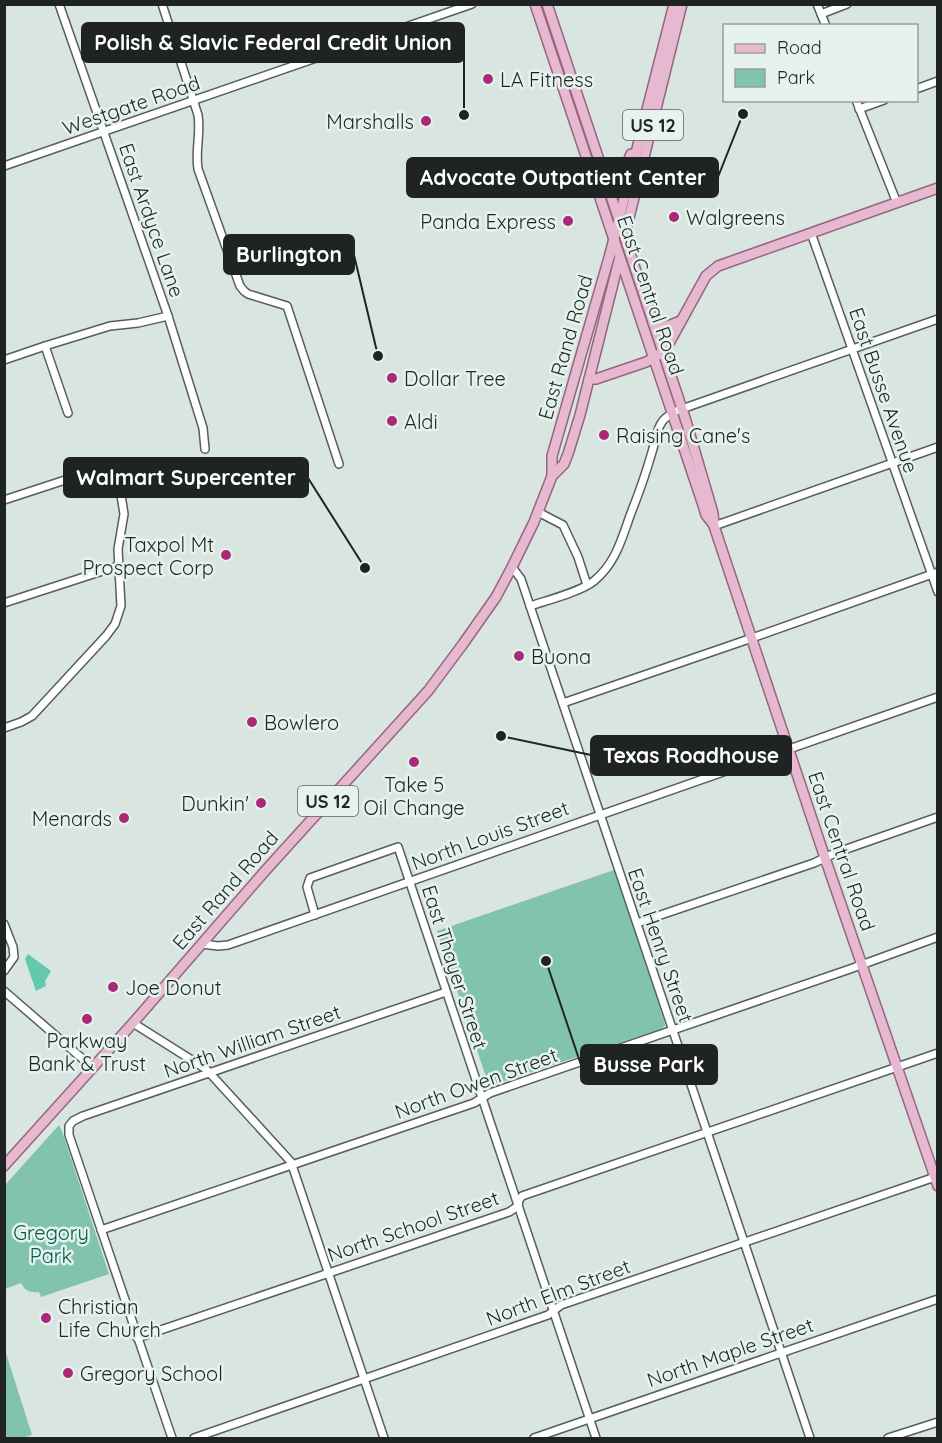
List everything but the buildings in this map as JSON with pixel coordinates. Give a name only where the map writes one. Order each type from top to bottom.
[{"type":"main road","name":"East Central Road","points":[[535,4],[653,359],[677,411]]},
{"type":"main road","name":"East Central Road","points":[[547,4],[663,351],[677,411],[712,513],[714,526],[936,1180]]},
{"type":"main road","name":"US 12","points":[[619,218],[674,4]]},
{"type":"main road","name":"US 12","points":[[625,236],[682,4]]},
{"type":"main road","points":[[603,171],[614,176],[623,172],[644,122]]},
{"type":"main road","points":[[589,379],[596,379],[653,359],[663,351],[702,282],[718,266],[938,188]]},
{"type":"main road","name":"East Rand Road","points":[[4,1166],[428,691],[496,597],[538,512],[552,476],[552,456],[619,218]]},
{"type":"main road","name":"East Rand Road","points":[[552,476],[564,464],[580,415],[625,236]]},
{"type":"main road","points":[[653,323],[661,326],[680,321]]},
{"type":"street","name":"East Ardyce Lane","points":[[59,4],[168,316],[203,428],[205,449]]},
{"type":"street","points":[[162,4],[198,115],[196,152],[198,169],[240,286],[248,294],[287,306],[339,464]]},
{"type":"street","name":"Westgate Road","points":[[4,166],[472,4]]},
{"type":"street","points":[[817,4],[825,24]]},
{"type":"street","points":[[821,14],[847,4]]},
{"type":"street","points":[[918,88],[938,81]]},
{"type":"street","points":[[857,102],[897,203]]},
{"type":"street","points":[[859,109],[878,102]]},
{"type":"street","name":"East Busse Avenue","points":[[811,233],[892,464],[934,573],[938,592]]},
{"type":"street","points":[[4,360],[110,326],[138,323],[168,316]]},
{"type":"street","points":[[530,606],[587,585],[606,570],[620,547],[663,420],[677,411],[938,318]]},
{"type":"street","points":[[45,346],[68,413]]},
{"type":"street","points":[[714,526],[938,447]]},
{"type":"street","points":[[4,500],[111,465],[120,489],[124,514],[118,549],[121,606],[115,624],[32,716],[4,728]]},
{"type":"street","points":[[538,512],[563,525],[578,557],[587,585]]},
{"type":"street","points":[[4,603],[118,566]]},
{"type":"street","name":"East Henry Street","points":[[512,567],[521,579],[810,1438]]},
{"type":"street","points":[[563,703],[934,573]]},
{"type":"street","name":"North Louis Street","points":[[202,944],[228,945],[938,697]]},
{"type":"street","points":[[637,923],[814,863],[938,817]]},
{"type":"street","name":"East Thayer Street","points":[[315,915],[307,886],[310,878],[398,847],[597,1438]]},
{"type":"street","points":[[4,924],[13,947],[14,957],[4,971]]},
{"type":"street","name":"North Owen Street","points":[[101,1230],[474,1103],[490,1093],[938,937]]},
{"type":"street","points":[[4,991],[92,1067]]},
{"type":"street","name":"North William Street","points":[[101,1230],[69,1135],[70,1123],[83,1116],[446,992]]},
{"type":"street","points":[[133,1023],[199,1064],[292,1165],[384,1438]]},
{"type":"street","name":"North School Street","points":[[137,1338],[509,1212],[518,1206],[522,1196],[938,1053]]},
{"type":"street","name":"North Elm Street","points":[[194,1438],[548,1315],[561,1305],[936,1180]]},
{"type":"street","points":[[101,1230],[172,1438]]},
{"type":"street","name":"North Maple Street","points":[[534,1438],[938,1299]]},
{"type":"street","points":[[888,1438],[938,1422]]},
{"type":"green space","points":[[614,870],[665,1026],[489,1086],[437,931]]},
{"type":"green space","name":"Gregory Park","points":[[59,1125],[109,1274],[41,1297],[39,1292],[28,1291],[21,1283],[5,1289],[5,1185]]},
{"type":"green space","points":[[5,1350],[32,1435],[22,1438],[5,1438]]},
{"type":"shaded area","points":[[28,954],[51,971],[45,981],[46,986],[36,991],[25,959]]},
{"type":"place","name":"LA Fitness","points":[[488,79]]},
{"type":"place","name":"Advocate Outpatient Center","points":[[743,114]]},
{"type":"place","name":"Polish & Slavic Federal Credit Union","points":[[464,115]]},
{"type":"place","name":"Marshalls","points":[[426,121]]},
{"type":"place","name":"Walgreens","points":[[674,217]]},
{"type":"place","name":"Panda Express","points":[[568,221]]},
{"type":"place","name":"Burlington","points":[[378,356]]},
{"type":"place","name":"Dollar Tree","points":[[392,378]]},
{"type":"place","name":"Aldi","points":[[392,421]]},
{"type":"place","name":"Raising Cane's","points":[[604,435]]},
{"type":"place","name":"Taxpol Mt Prospect Corp","points":[[226,555]]},
{"type":"place","name":"Walmart Supercenter","points":[[365,568]]},
{"type":"place","name":"Buona","points":[[519,656]]},
{"type":"place","name":"Bowlero","points":[[252,722]]},
{"type":"place","name":"Texas Roadhouse","points":[[501,736]]},
{"type":"place","name":"Take 5 Oil Change","points":[[414,762]]},
{"type":"place","name":"Dunkin'","points":[[261,803]]},
{"type":"place","name":"Menards","points":[[124,818]]},
{"type":"place","name":"Busse Park","points":[[546,961]]},
{"type":"place","name":"Joe Donut","points":[[113,987]]},
{"type":"place","name":"Parkway Bank & Trust","points":[[87,1019]]},
{"type":"place","name":"Christian Life Church","points":[[46,1318]]},
{"type":"place","name":"Gregory School","points":[[68,1373]]}]
